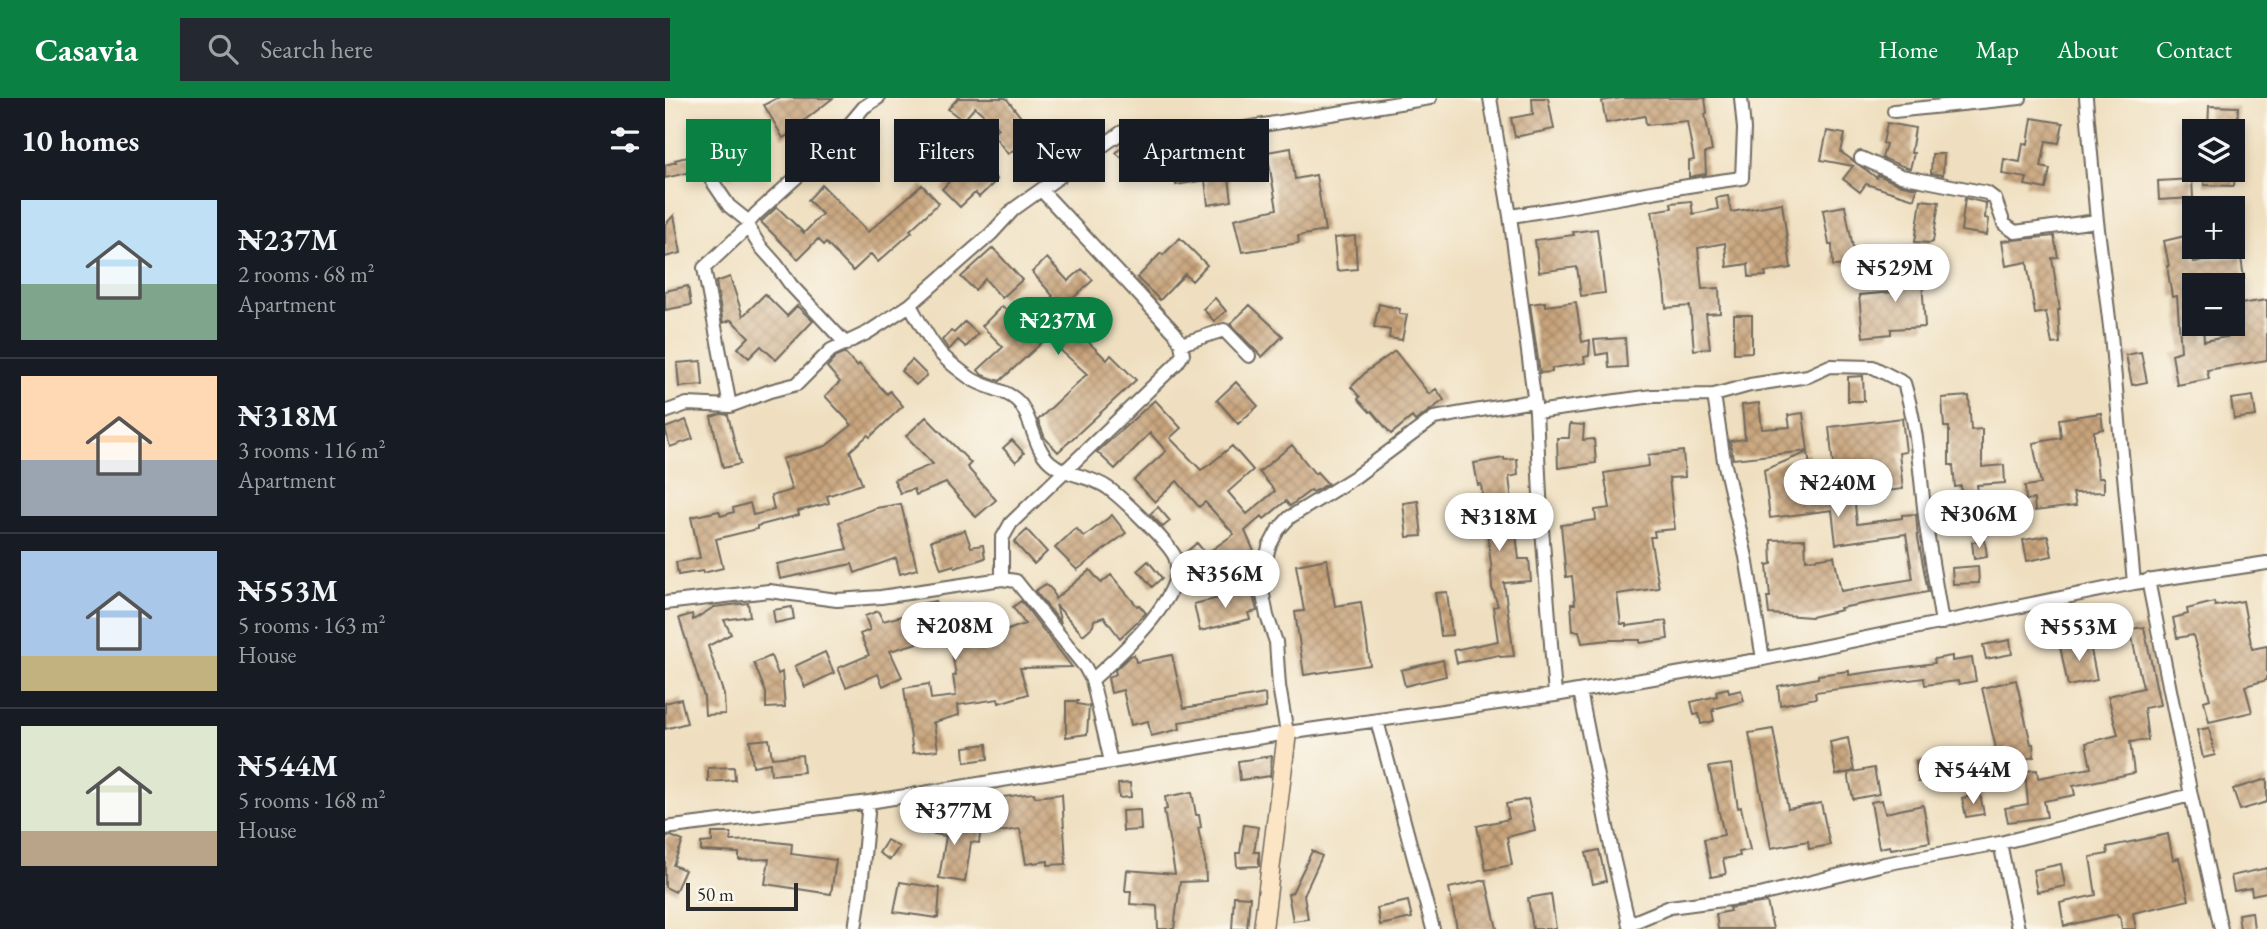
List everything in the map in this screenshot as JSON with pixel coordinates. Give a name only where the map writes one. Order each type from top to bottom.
[{"type":"street","points":[[730,406],[704,268],[832,145],[864,107],[878,98]]},
{"type":"street","points":[[665,412],[687,404],[730,406],[797,384],[831,351],[887,322],[910,305],[991,234],[1014,209],[1122,132],[1155,149],[1195,136],[1430,98]]},
{"type":"street","points":[[1490,98],[1510,216],[1535,407],[1555,695]]},
{"type":"street","points":[[1510,216],[1742,178],[1744,129],[1741,98]]},
{"type":"street","points":[[1894,111],[2020,98]]},
{"type":"street","points":[[2086,98],[2134,583]]},
{"type":"street","points":[[1861,158],[1901,176],[1987,193],[1995,200],[2004,224],[2015,232],[2097,221]]},
{"type":"street","points":[[713,182],[791,285],[846,344]]},
{"type":"street","points":[[1002,579],[1002,539],[1011,523],[1177,363],[1183,354],[1175,333],[1041,190]]},
{"type":"street","points":[[910,305],[941,354],[971,378],[987,388],[1008,394],[1020,404],[1050,462],[1107,487],[1154,530],[1175,557],[1176,574],[1171,589],[1150,624],[1092,680]]},
{"type":"street","points":[[1181,344],[1224,330],[1249,356]]},
{"type":"street","points":[[1263,929],[1287,733],[1279,685],[1276,642],[1262,590],[1263,570],[1269,547],[1278,530],[1290,517],[1355,477],[1434,418],[1653,396],[1714,395],[1750,385],[1808,376],[1830,366],[1873,367],[1904,383],[1908,397],[1942,623]]},
{"type":"street","points":[[1714,395],[1724,461],[1746,557],[1763,659]]},
{"type":"street","points":[[665,828],[869,802],[1287,733],[1580,691],[1763,659],[2148,580],[2267,564]]},
{"type":"street","points":[[665,603],[769,591],[837,600],[881,597],[1002,579],[1016,581],[1085,667],[1092,680],[1111,762]]},
{"type":"street","points":[[2148,580],[2190,795],[2221,929]]},
{"type":"street","points":[[1580,691],[1613,857],[1630,926],[1670,907],[1760,895],[1884,864],[2000,843],[2190,795]]},
{"type":"street","points":[[1377,721],[1433,929]]},
{"type":"street","points":[[855,929],[869,802]]},
{"type":"street","points":[[2000,843],[2018,929]]},
{"type":"building","points":[[777,98],[833,98],[806,119],[785,119],[783,138],[764,105]]},
{"type":"building","points":[[958,98],[1006,98],[1022,119],[1013,119],[1013,150],[1008,154],[999,142],[999,119],[988,119],[975,107],[965,119],[960,119],[948,109]]},
{"type":"building","points":[[1532,98],[1548,98],[1554,129],[1515,137],[1511,118],[1533,114]]},
{"type":"building","points":[[1622,98],[1705,98],[1712,151],[1705,153],[1706,174],[1689,177],[1689,161],[1694,160],[1687,121],[1646,125],[1645,116],[1606,123],[1602,101]]},
{"type":"building","points":[[2209,106],[2238,107],[2238,119],[2208,119]]},
{"type":"building","points":[[2032,118],[2063,123],[2059,143],[2046,141],[2041,167],[2050,169],[2046,189],[2025,185],[2027,178],[2002,174],[2004,159],[2020,162],[2023,143],[2028,144]]},
{"type":"building","points":[[1887,123],[1915,128],[1910,169],[1882,158]]},
{"type":"building","points":[[1827,131],[1845,134],[1841,152],[1877,178],[1878,175],[1898,184],[1917,188],[1914,199],[1866,184],[1860,192],[1843,179],[1853,166],[1821,160]]},
{"type":"building","points":[[1291,148],[1295,179],[1316,175],[1325,231],[1298,236],[1299,243],[1242,252],[1234,219],[1277,209],[1269,152]]},
{"type":"building","points":[[1932,154],[1944,154],[1943,175],[1931,173]]},
{"type":"building","points":[[686,157],[686,173],[665,178],[665,165],[676,162],[675,160]]},
{"type":"building","points":[[2182,180],[2182,182],[2192,182],[2193,196],[2159,200],[2158,181]]},
{"type":"building","points":[[949,182],[995,182],[979,197],[975,193],[960,207],[942,189]]},
{"type":"building","points":[[1205,182],[1230,182],[1232,201],[1208,205]]},
{"type":"building","points":[[2204,182],[2234,182],[2234,186],[2204,185]]},
{"type":"building","points":[[822,185],[868,232],[922,185],[939,203],[878,262],[871,254],[853,271],[826,243],[824,245],[818,239],[798,259],[761,222],[777,207],[804,233],[822,214],[808,200]]},
{"type":"building","points":[[1728,196],[1731,212],[1782,203],[1791,268],[1765,272],[1766,276],[1749,277],[1748,264],[1727,267],[1725,243],[1698,248],[1702,289],[1719,288],[1720,313],[1706,314],[1710,348],[1694,350],[1690,306],[1666,308],[1652,211],[1672,208],[1671,203],[1691,201],[1693,214],[1718,209],[1716,198]]},
{"type":"building","points":[[1965,198],[1986,203],[1985,218],[1989,219],[1987,235],[1961,231]]},
{"type":"building","points":[[1921,200],[1939,202],[1933,242],[1930,243],[1915,242]]},
{"type":"building","points":[[1845,206],[1855,265],[1833,266],[1832,245],[1829,245],[1823,210]]},
{"type":"building","points":[[674,215],[681,253],[665,257],[665,225]]},
{"type":"building","points":[[1597,229],[1605,293],[1581,296],[1577,267],[1539,272],[1535,240]]},
{"type":"building","points":[[1355,236],[1357,269],[1337,271],[1334,238]]},
{"type":"building","points":[[2054,236],[2058,257],[2052,258],[2060,310],[2060,343],[2052,344],[2046,312],[2035,314],[2027,262],[2006,266],[2002,241]]},
{"type":"building","points":[[2182,237],[2182,259],[2193,259],[2194,262],[2241,259],[2243,273],[2182,273],[2182,336],[2204,336],[2204,341],[2245,336],[2245,303],[2267,300],[2267,360],[2207,370],[2209,379],[2177,385],[2172,354],[2181,351],[2177,296],[2172,297],[2164,241]]},
{"type":"building","points":[[1180,238],[1207,265],[1192,281],[1185,274],[1160,300],[1137,278]]},
{"type":"building","points":[[993,248],[1022,280],[1002,298],[985,279],[975,290],[961,277]]},
{"type":"building","points":[[1047,258],[1068,281],[1082,269],[1093,280],[1058,312],[1061,315],[1059,317],[1107,360],[1111,355],[1136,380],[1058,452],[1045,438],[1038,420],[1087,374],[1047,338],[1000,381],[982,375],[978,370],[1003,347],[982,326],[1002,306],[1022,325],[1053,296],[1032,272]]},
{"type":"building","points":[[1921,264],[1925,327],[1891,329],[1891,334],[1863,337],[1859,295],[1893,292],[1892,266]]},
{"type":"building","points":[[730,277],[743,316],[765,294],[787,316],[797,306],[813,321],[776,360],[761,346],[749,358],[738,348],[749,337],[731,320],[723,323],[716,282]]},
{"type":"building","points":[[688,286],[691,305],[665,310],[665,291]]},
{"type":"building","points":[[1215,298],[1226,311],[1214,321],[1203,309]]},
{"type":"building","points":[[1545,302],[1545,306],[1576,302],[1582,342],[1590,340],[1589,356],[1584,357],[1585,363],[1552,368],[1552,372],[1540,373],[1530,304]]},
{"type":"building","points":[[1379,304],[1400,309],[1399,314],[1407,315],[1402,340],[1389,338],[1390,330],[1374,327]]},
{"type":"building","points":[[1250,305],[1283,336],[1262,357],[1230,324]]},
{"type":"building","points":[[1734,315],[1752,315],[1752,352],[1734,353]]},
{"type":"building","points":[[965,322],[978,334],[966,347],[958,340],[949,350],[942,340]]},
{"type":"building","points":[[1625,338],[1627,367],[1609,368],[1608,353],[1596,355],[1594,340]]},
{"type":"building","points":[[1395,351],[1429,394],[1436,389],[1444,400],[1415,421],[1412,417],[1391,434],[1358,399],[1360,397],[1351,387],[1367,371]]},
{"type":"building","points":[[2141,352],[2147,382],[2132,385],[2126,355]]},
{"type":"building","points":[[845,353],[887,394],[890,391],[903,406],[870,437],[868,435],[850,451],[862,484],[827,496],[829,503],[798,511],[799,515],[716,539],[723,568],[678,575],[676,562],[700,558],[691,517],[719,511],[721,516],[734,512],[733,508],[750,503],[753,515],[774,510],[771,496],[792,490],[782,459],[826,446],[852,425],[825,396],[840,382],[827,367],[836,357]]},
{"type":"building","points":[[912,360],[927,375],[916,385],[901,371]]},
{"type":"building","points":[[701,361],[703,385],[679,387],[677,363]]},
{"type":"building","points":[[1863,376],[1864,401],[1848,401],[1848,377]]},
{"type":"building","points":[[1236,382],[1258,406],[1238,424],[1217,400]]},
{"type":"building","points":[[1969,396],[1971,430],[1982,429],[1982,467],[2004,465],[2005,483],[1977,485],[1981,515],[1964,517],[1961,486],[1955,487],[1953,465],[1949,465],[1949,427],[1944,427],[1942,398]]},
{"type":"building","points":[[2253,396],[2256,416],[2234,419],[2231,399]]},
{"type":"building","points":[[1155,400],[1181,428],[1170,438],[1201,470],[1232,446],[1253,470],[1228,492],[1247,514],[1275,491],[1259,472],[1292,445],[1315,474],[1317,472],[1328,484],[1313,492],[1311,490],[1290,506],[1286,501],[1245,531],[1257,558],[1254,569],[1247,573],[1243,563],[1212,588],[1185,553],[1197,543],[1206,554],[1234,534],[1205,502],[1199,507],[1177,481],[1155,502],[1134,480],[1166,451],[1150,433],[1115,469],[1097,452]]},
{"type":"building","points":[[1759,403],[1762,429],[1790,427],[1788,415],[1803,413],[1808,451],[1733,459],[1730,441],[1745,439],[1742,405]]},
{"type":"building","points":[[2101,413],[2103,429],[2094,431],[2094,441],[2098,478],[2104,478],[2104,492],[2073,493],[2076,506],[2035,511],[2034,499],[2026,500],[2025,486],[2041,484],[2033,443],[2061,438],[2059,419]]},
{"type":"building","points":[[728,415],[740,464],[723,468],[711,417]]},
{"type":"building","points":[[926,417],[971,463],[967,467],[996,500],[976,517],[946,483],[916,495],[914,489],[900,493],[894,480],[933,464],[906,436]]},
{"type":"building","points":[[1902,418],[1906,452],[1899,453],[1903,489],[1854,495],[1857,524],[1916,514],[1928,592],[1840,608],[1841,610],[1811,617],[1769,614],[1767,565],[1772,564],[1771,540],[1805,539],[1806,560],[1834,556],[1841,591],[1913,579],[1906,534],[1836,544],[1832,510],[1770,518],[1764,470],[1808,452],[1810,467],[1833,465],[1829,427]]},
{"type":"building","points":[[686,420],[693,439],[670,447],[665,428]]},
{"type":"building","points":[[1570,424],[1584,425],[1583,440],[1594,439],[1596,463],[1558,468],[1557,438],[1569,438]]},
{"type":"building","points":[[1012,440],[1024,453],[1016,462],[1003,448]]},
{"type":"building","points":[[1683,451],[1685,477],[1669,478],[1675,529],[1654,531],[1655,537],[1650,537],[1659,588],[1617,594],[1621,624],[1626,626],[1666,621],[1668,639],[1640,643],[1640,640],[1609,640],[1582,643],[1579,631],[1573,631],[1571,604],[1575,604],[1572,576],[1566,577],[1561,525],[1596,520],[1595,510],[1610,508],[1604,473],[1649,466],[1648,455]]},
{"type":"building","points":[[1504,458],[1517,459],[1518,475],[1509,477],[1519,559],[1529,559],[1531,581],[1504,583],[1514,656],[1499,655],[1457,663],[1454,650],[1498,641],[1493,607],[1498,606],[1492,588],[1481,484],[1478,485],[1474,463]]},
{"type":"building","points":[[1418,501],[1422,536],[1407,537],[1403,503]]},
{"type":"building","points":[[901,504],[917,569],[900,574],[896,558],[855,573],[852,564],[780,579],[777,564],[847,549],[839,522],[876,508]]},
{"type":"building","points":[[1158,507],[1170,521],[1163,527],[1150,514]]},
{"type":"building","points":[[1112,515],[1126,533],[1077,570],[1055,548],[1076,528],[1084,537]]},
{"type":"building","points":[[965,530],[971,547],[983,545],[985,558],[955,568],[954,565],[941,569],[931,541]]},
{"type":"building","points":[[1027,530],[1047,552],[1034,564],[1014,542]]},
{"type":"building","points":[[2048,536],[2052,556],[2027,561],[2023,540]]},
{"type":"building","points":[[1985,541],[1987,557],[1974,559],[1972,542]]},
{"type":"building","points":[[1327,559],[1335,606],[1361,602],[1370,665],[1304,675],[1295,612],[1304,611],[1296,565]]},
{"type":"building","points":[[1148,561],[1162,578],[1152,587],[1138,570]]},
{"type":"building","points":[[1978,566],[1979,583],[1953,584],[1952,568]]},
{"type":"building","points":[[1090,570],[1101,583],[1111,575],[1146,613],[1120,638],[1104,617],[1094,620],[1093,626],[1083,635],[1056,605],[1061,623],[1035,591],[1046,584],[1053,591],[1055,599]]},
{"type":"building","points":[[1252,590],[1257,611],[1248,613],[1250,619],[1200,631],[1194,604]]},
{"type":"building","points":[[1447,592],[1452,635],[1441,636],[1435,593]]},
{"type":"building","points":[[936,601],[938,611],[975,604],[982,639],[1025,624],[1013,607],[1021,601],[1072,667],[1020,668],[1028,694],[999,703],[998,699],[958,705],[959,715],[931,723],[934,723],[938,750],[913,753],[904,688],[929,684],[931,699],[956,696],[953,676],[956,675],[948,632],[923,637],[924,641],[890,651],[902,677],[883,686],[878,674],[846,687],[838,668],[869,655],[860,634],[870,630],[865,616],[878,611],[883,621],[920,611],[919,604]]},
{"type":"building","points":[[2243,601],[2252,649],[2267,646],[2267,680],[2245,686],[2252,712],[2209,722],[2204,701],[2210,699],[2193,635],[2177,638],[2173,618],[2188,614],[2187,609],[2214,602],[2215,606]]},
{"type":"building","points":[[748,603],[750,616],[724,620],[731,634],[708,646],[724,695],[725,714],[705,715],[704,697],[679,618],[692,614],[693,620],[714,607]]},
{"type":"building","points":[[792,607],[794,619],[775,623],[773,610]]},
{"type":"building","points":[[2144,627],[2160,705],[2144,708],[2148,740],[2130,742],[2134,773],[2073,786],[2075,795],[2044,801],[2047,817],[2008,822],[2005,808],[2028,804],[2025,771],[2037,770],[2038,778],[2091,768],[2086,743],[2118,735],[2108,696],[2143,688],[2130,629]]},
{"type":"building","points":[[2010,640],[2012,654],[1986,659],[1983,645]]},
{"type":"building","points":[[2089,640],[2097,680],[2068,686],[2060,646]]},
{"type":"building","points":[[825,652],[834,673],[805,687],[795,666]]},
{"type":"building","points":[[1134,655],[1136,662],[1172,655],[1184,708],[1265,694],[1266,708],[1179,722],[1180,729],[1151,736],[1148,721],[1131,725],[1123,690],[1111,693],[1108,678],[1116,674],[1115,670]]},
{"type":"building","points":[[771,656],[778,674],[782,672],[785,707],[766,708],[766,693],[754,663]]},
{"type":"building","points":[[1952,656],[1952,661],[1972,658],[1976,681],[1925,685],[1924,678],[1815,692],[1816,698],[1780,705],[1778,686],[1818,678],[1818,675],[1849,671],[1849,675],[1935,663],[1934,659]]},
{"type":"building","points":[[1443,660],[1446,676],[1405,686],[1401,670]]},
{"type":"building","points":[[2016,680],[2034,757],[1997,765],[1982,688]]},
{"type":"building","points":[[1728,688],[1729,693],[1741,690],[1744,701],[1713,709],[1714,721],[1701,724],[1699,714],[1694,715],[1691,702],[1717,696],[1716,691]]},
{"type":"building","points":[[681,699],[687,723],[665,729],[665,703]]},
{"type":"building","points":[[1066,701],[1078,701],[1077,704],[1089,706],[1087,734],[1066,737]]},
{"type":"building","points":[[2209,728],[2215,755],[2203,758],[2197,730]]},
{"type":"building","points":[[1773,729],[1788,809],[1821,803],[1830,845],[1809,849],[1808,841],[1771,848],[1749,733]]},
{"type":"building","points":[[1848,738],[1854,771],[1836,775],[1830,742]]},
{"type":"building","points":[[769,739],[772,758],[802,755],[804,772],[771,775],[770,763],[753,766],[750,741]]},
{"type":"building","points":[[987,744],[988,759],[965,762],[964,747]]},
{"type":"building","points":[[1272,756],[1270,776],[1240,780],[1238,761]]},
{"type":"building","points":[[1952,757],[1954,779],[1918,782],[1916,761]]},
{"type":"building","points":[[1731,764],[1738,808],[1741,807],[1750,850],[1739,852],[1740,856],[1723,859],[1726,874],[1711,877],[1704,839],[1724,835],[1709,767]]},
{"type":"building","points":[[734,767],[735,780],[708,782],[708,768]]},
{"type":"building","points":[[1874,768],[1879,794],[1853,799],[1848,773]]},
{"type":"building","points":[[2267,779],[2267,802],[2240,810],[2233,789]]},
{"type":"building","points":[[1130,783],[1131,797],[1119,798],[1118,784]]},
{"type":"building","points":[[1192,792],[1201,827],[1198,828],[1206,881],[1180,882],[1174,929],[1158,929],[1157,906],[1130,904],[1131,891],[1125,891],[1127,870],[1175,874],[1164,810],[1167,809],[1165,797]]},
{"type":"building","points":[[1034,793],[1035,797],[1062,794],[1066,864],[1048,865],[1048,861],[1026,864],[1020,829],[998,832],[996,816],[1005,815],[1003,797]]},
{"type":"building","points":[[1980,794],[1984,814],[1966,817],[1962,798]]},
{"type":"building","points":[[1528,799],[1535,830],[1507,837],[1512,865],[1486,870],[1477,826],[1509,819],[1506,804]]},
{"type":"building","points":[[1882,800],[1885,813],[1923,805],[1930,842],[1891,849],[1890,846],[1879,848],[1871,802]]},
{"type":"building","points":[[1140,810],[1141,830],[1123,831],[1122,811]]},
{"type":"building","points":[[925,818],[981,827],[979,843],[971,842],[965,882],[939,878],[946,836],[923,832]]},
{"type":"building","points":[[1244,825],[1258,827],[1254,852],[1259,852],[1259,866],[1237,867],[1236,853],[1240,853]]},
{"type":"building","points":[[712,833],[731,833],[731,841],[758,840],[792,844],[791,854],[836,860],[831,894],[765,884],[769,859],[739,860],[739,853],[701,851],[701,843],[712,842]]},
{"type":"building","points":[[2168,834],[2173,860],[2179,858],[2189,900],[2133,913],[2136,929],[2122,929],[2120,916],[2117,914],[2064,926],[2060,903],[2096,895],[2090,857],[2108,854],[2107,847]]},
{"type":"building","points":[[671,836],[683,841],[673,865],[685,870],[675,892],[665,887],[665,841]]},
{"type":"building","points":[[887,840],[899,847],[890,860],[879,853]]},
{"type":"building","points":[[1599,850],[1606,881],[1593,884],[1586,853]]},
{"type":"building","points":[[1312,851],[1322,856],[1304,895],[1308,919],[1293,921],[1288,894],[1292,893]]},
{"type":"building","points":[[2061,864],[2065,886],[2037,892],[2033,870]]},
{"type":"building","points":[[2267,868],[2267,892],[2252,895],[2251,888],[2234,891],[2231,876]]},
{"type":"building","points":[[1486,880],[1497,929],[1457,929],[1449,888]]},
{"type":"building","points":[[900,882],[940,888],[938,918],[894,912]]},
{"type":"building","points":[[1551,894],[1556,929],[1533,929],[1528,898]]},
{"type":"building","points":[[1234,896],[1250,897],[1247,929],[1232,929]]},
{"type":"building","points":[[1408,901],[1412,918],[1380,925],[1377,908]]},
{"type":"building","points":[[1767,902],[1773,929],[1718,929],[1716,914],[1730,911],[1729,908]]},
{"type":"building","points":[[2252,912],[2254,929],[2240,929],[2238,914]]}]
